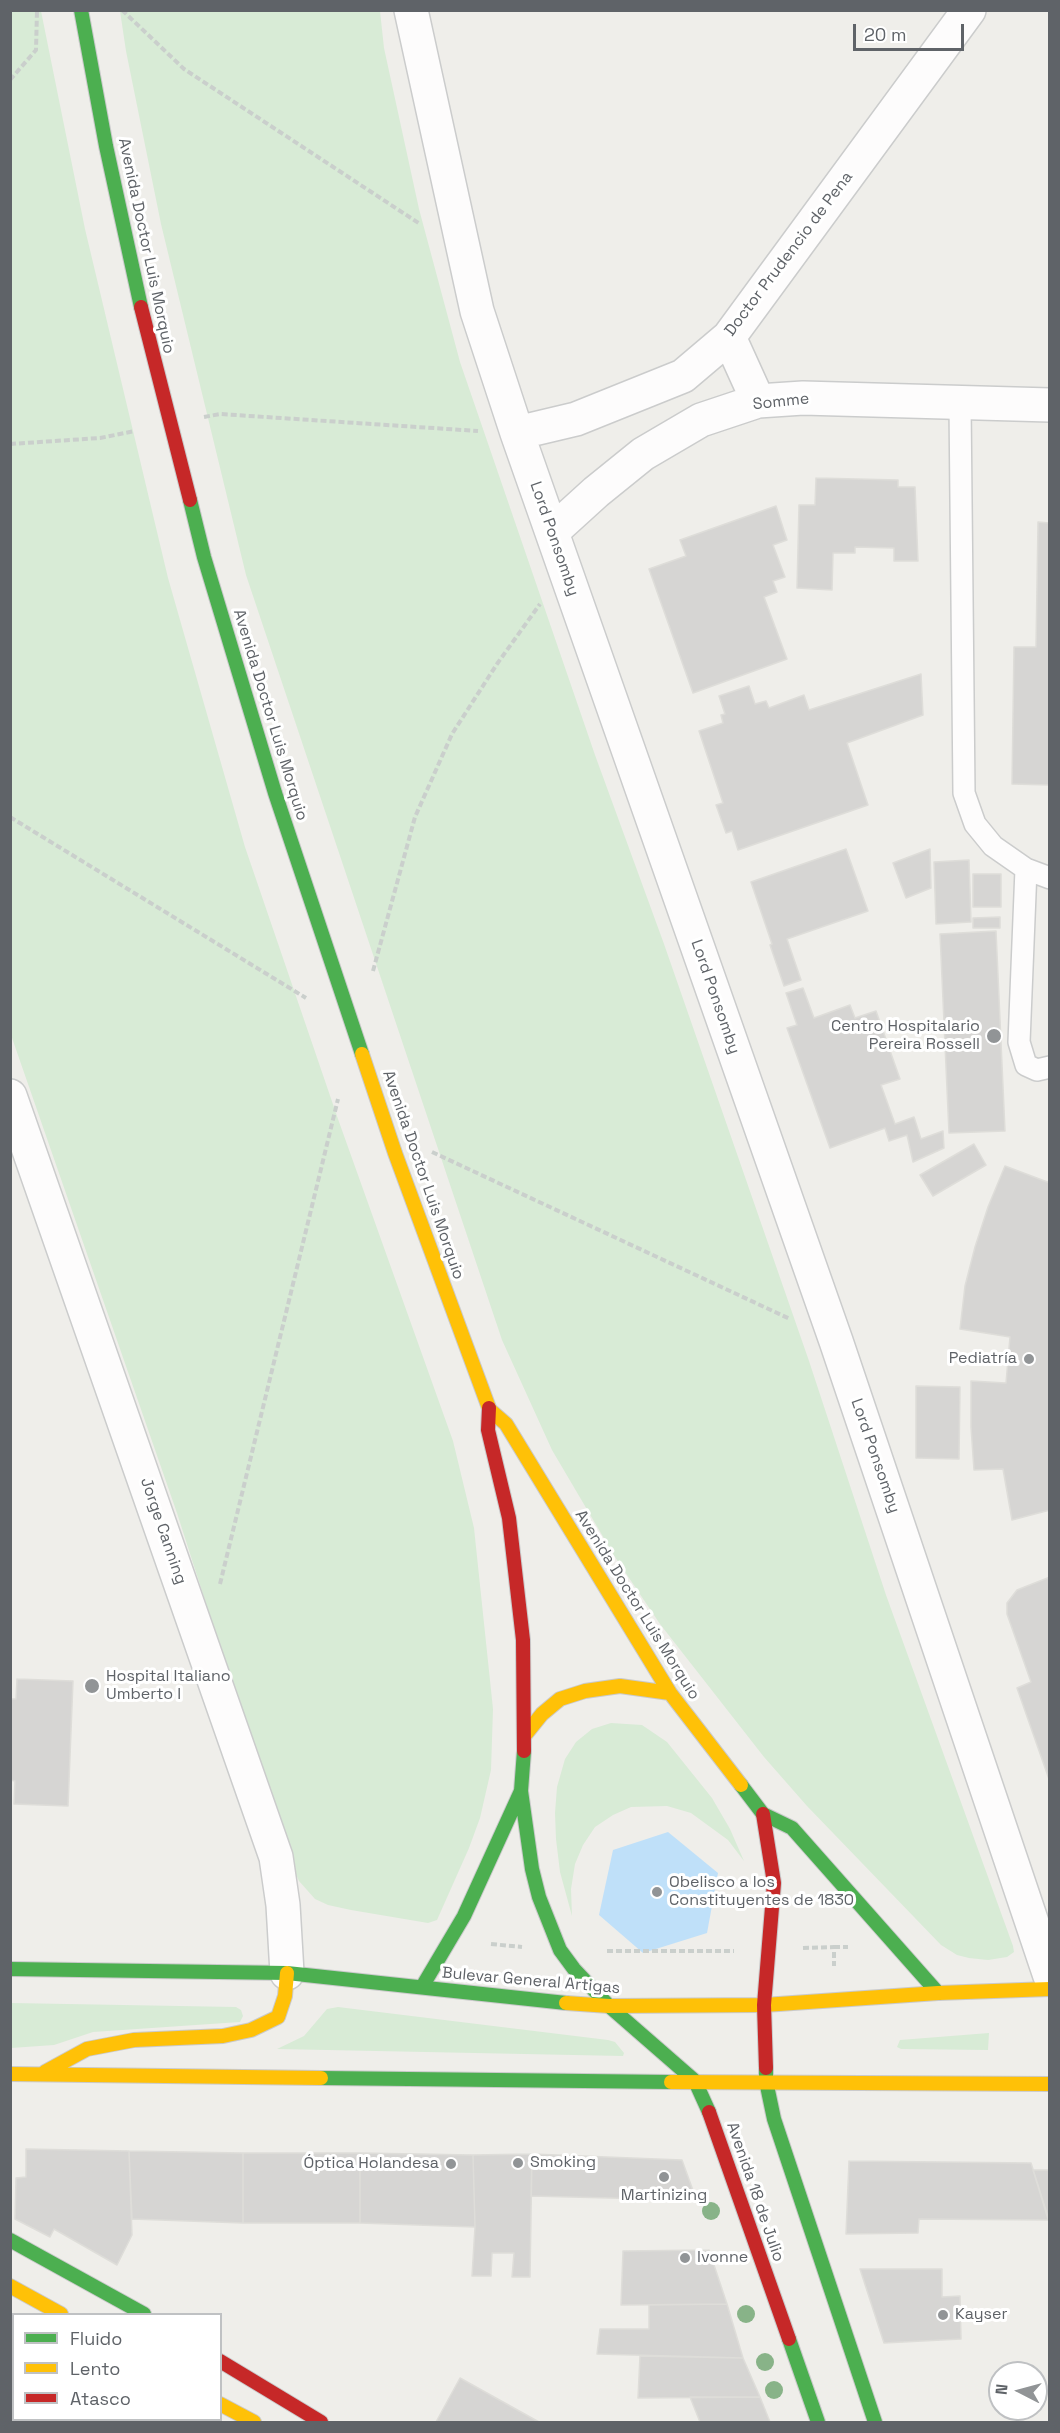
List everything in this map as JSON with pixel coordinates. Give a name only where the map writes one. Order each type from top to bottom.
[{"type":"main road","name":"Avenida Doctor Luis Morquio","points":[[81,10],[106,146],[135,283],[204,557],[268,771],[388,1132],[490,1410],[488,1430],[509,1518],[523,1640],[525,1735],[521,1791],[532,1869],[539,1897],[560,1950],[574,1969],[609,2006]]},
{"type":"main road","name":"Avenida Doctor Luis Morquio","points":[[490,1410],[506,1424],[670,1693],[763,1814],[792,1828],[938,1993]]},
{"type":"main road","points":[[525,1735],[542,1714],[560,1700],[585,1691],[620,1686],[670,1693]]},
{"type":"main road","name":"Avenida Doctor Luis Morquio","points":[[422,1988],[464,1916],[521,1791]]},
{"type":"main road","name":"Avenida Doctor Luis Morquio","points":[[763,1814],[774,1883],[764,2005]]},
{"type":"main road","name":"Bulevar General Artigas","points":[[10,1969],[286,1973],[537,2001],[609,2006],[764,2005],[938,1993],[1050,1989]]},
{"type":"main road","points":[[40,2074],[87,2049],[123,2042],[223,2036],[251,2030],[278,2017],[285,1996],[286,1973]]},
{"type":"main road","points":[[764,2005],[766,2081],[774,2120],[875,2422]]},
{"type":"main road","name":"Avenida 18 de Julio","points":[[609,2006],[695,2081],[712,2121],[818,2422]]},
{"type":"main road","points":[[10,2074],[1050,2084]]},
{"type":"main road","points":[[10,2240],[142,2313]]},
{"type":"main road","points":[[10,2286],[59,2313]]},
{"type":"main road","points":[[222,2362],[321,2422]]},
{"type":"main road","points":[[222,2405],[254,2422]]},
{"type":"street","name":"Lord Ponsomby","points":[[411,10],[477,311],[517,433],[836,1341],[1050,1976]]},
{"type":"street","name":"Doctor Prudencio de Pena","points":[[517,433],[576,418],[683,376],[729,337],[969,10]]},
{"type":"street","points":[[729,337],[758,401]]},
{"type":"street","name":"Somme","points":[[552,532],[643,454],[701,420],[758,401],[803,398],[1050,405]]},
{"type":"street","name":"Jorge Canning","points":[[10,1096],[276,1857],[283,1905],[286,1973]]},
{"type":"lane","points":[[960,403],[964,793],[975,824],[993,846],[1026,869],[1050,878]]},
{"type":"lane","points":[[1026,869],[1019,1042],[1026,1065],[1037,1070],[1050,1067]]},
{"type":"path","points":[[122,10],[184,69],[464,252]]},
{"type":"path","points":[[10,80],[36,50],[38,11]]},
{"type":"path","points":[[10,444],[100,438],[220,414],[517,433]]},
{"type":"path","points":[[10,817],[355,1028]]},
{"type":"path","points":[[388,1132],[836,1341]]},
{"type":"path","points":[[491,1944],[531,1947]]},
{"type":"path","points":[[796,1948],[834,1947],[834,1966]]},
{"type":"path","points":[[597,1951],[736,1951]]},
{"type":"green space","points":[[10,11],[41,11],[85,229],[168,578],[245,847],[338,1119],[453,1441],[474,1528],[493,1709],[491,1770],[480,1818],[469,1848],[437,1920],[428,1923],[328,1905],[315,1899],[299,1881],[286,1853],[177,1513],[11,1035]]},
{"type":"green space","points":[[120,11],[380,11],[384,48],[419,209],[460,362],[595,755],[664,944],[809,1361],[886,1595],[1013,1946],[1014,1952],[1007,1957],[988,1960],[969,1958],[957,1955],[941,1945],[807,1806],[764,1757],[660,1624],[615,1557],[552,1450],[502,1340],[246,575],[161,224]]},
{"type":"green space","points":[[611,1723],[642,1725],[667,1742],[712,1798],[730,1829],[744,1861],[728,1840],[691,1813],[667,1806],[631,1807],[595,1827],[583,1845],[575,1864],[571,1889],[572,1916],[560,1872],[556,1839],[557,1787],[565,1759],[576,1742],[592,1729]]},
{"type":"green space","points":[[11,2003],[236,2007],[241,2010],[243,2016],[240,2022],[93,2032],[54,2045],[11,2048]]},
{"type":"green space","points":[[338,2007],[608,2040],[615,2042],[624,2053],[623,2056],[277,2049],[304,2036],[327,2009]]},
{"type":"green space","points":[[989,2033],[988,2050],[901,2049],[897,2047],[900,2040]]},
{"type":"water","points":[[668,1832],[718,1873],[707,1933],[643,1953],[599,1915],[613,1850]]},
{"type":"building","points":[[816,478],[898,480],[898,487],[915,487],[918,561],[894,561],[894,548],[855,547],[855,553],[833,553],[832,590],[797,588],[799,505],[815,505]]},
{"type":"building","points":[[776,506],[787,540],[773,545],[785,577],[773,581],[777,592],[764,597],[787,659],[693,693],[649,569],[686,556],[680,540]]},
{"type":"building","points":[[1038,522],[1050,523],[1050,785],[1012,784],[1014,647],[1036,647]]},
{"type":"building","points":[[921,674],[923,715],[847,743],[868,805],[738,850],[732,831],[726,833],[716,805],[723,803],[699,731],[723,723],[721,715],[725,714],[719,696],[749,686],[755,704],[766,701],[769,708],[804,695],[809,710]]},
{"type":"building","points":[[846,849],[868,911],[787,939],[801,980],[784,986],[751,882]]},
{"type":"building","points":[[930,849],[931,888],[906,898],[893,863]]},
{"type":"building","points":[[969,860],[971,922],[936,924],[934,862]]},
{"type":"building","points":[[973,874],[1001,874],[1001,907],[973,907]]},
{"type":"building","points":[[1000,917],[1000,928],[973,928],[973,918]]},
{"type":"building","points":[[996,931],[1005,1131],[949,1133],[940,934]]},
{"type":"building","points":[[803,988],[814,1018],[850,1005],[855,1018],[876,1011],[900,1079],[881,1085],[895,1124],[914,1117],[921,1139],[943,1131],[944,1148],[913,1162],[907,1135],[889,1141],[885,1128],[830,1148],[787,1028],[797,1025],[786,993]]},
{"type":"building","points":[[974,1144],[986,1165],[933,1196],[920,1175]]},
{"type":"building","name":"Pediatría","points":[[1005,1166],[1050,1183],[1050,1510],[1012,1520],[1003,1469],[974,1470],[971,1427],[971,1381],[1006,1383],[1010,1337],[960,1329],[965,1286],[975,1247]]},
{"type":"building","points":[[916,1386],[960,1387],[959,1459],[916,1458]]},
{"type":"building","points":[[1050,1577],[1050,1782],[1017,1688],[1031,1682],[1007,1614],[1007,1603],[1017,1590]]},
{"type":"building","points":[[17,1679],[73,1681],[68,1806],[14,1804],[15,1781],[10,1780],[10,1699],[16,1699]]},
{"type":"building","points":[[26,2149],[129,2151],[132,2235],[117,2265],[54,2229],[50,2237],[15,2219],[16,2178],[26,2177]]},
{"type":"building","points":[[129,2151],[243,2153],[243,2223],[132,2219]]},
{"type":"building","points":[[243,2153],[360,2153],[360,2223],[243,2223]]},
{"type":"building","points":[[360,2153],[473,2155],[475,2227],[360,2223]]},
{"type":"building","points":[[532,2154],[682,2160],[695,2196],[688,2200],[531,2196]]},
{"type":"building","points":[[532,2154],[530,2277],[512,2277],[514,2253],[492,2253],[491,2276],[472,2276],[475,2227],[473,2155]]},
{"type":"building","points":[[849,2161],[1031,2163],[1049,2220],[919,2219],[918,2233],[846,2234]]},
{"type":"building","points":[[1033,2170],[1050,2170],[1050,2222],[1048,2219]]},
{"type":"building","points":[[709,2250],[727,2304],[621,2305],[623,2251]]},
{"type":"building","points":[[860,2269],[942,2269],[942,2297],[960,2296],[961,2339],[884,2343]]},
{"type":"building","points":[[727,2304],[743,2358],[597,2354],[600,2329],[649,2329],[649,2305]]},
{"type":"building","points":[[640,2356],[743,2358],[760,2397],[638,2398]]},
{"type":"building","points":[[460,2378],[539,2422],[436,2422]]},
{"type":"building","points":[[690,2397],[760,2397],[770,2422],[700,2422]]},
{"type":"traffic: fast","points":[[81,10],[106,146],[141,307]]},
{"type":"traffic: fast","points":[[190,500],[204,557],[275,793],[362,1054]]},
{"type":"traffic: fast","points":[[524,1751],[521,1791],[532,1869],[539,1897],[560,1950],[574,1969],[609,2006],[695,2081],[709,2112]]},
{"type":"traffic: fast","points":[[741,1785],[763,1814],[792,1828],[938,1993]]},
{"type":"traffic: fast","points":[[422,1987],[464,1916],[521,1791]]},
{"type":"traffic: fast","points":[[10,1969],[287,1973],[566,2003]]},
{"type":"traffic: fast","points":[[766,2068],[766,2081],[774,2119],[875,2422]]},
{"type":"traffic: fast","points":[[321,2078],[671,2082]]},
{"type":"traffic: fast","points":[[10,2240],[142,2313]]},
{"type":"traffic: fast","points":[[789,2339],[818,2422]]},
{"type":"traffic: slow","points":[[362,1054],[395,1153],[489,1408]]},
{"type":"traffic: slow","points":[[490,1410],[506,1424],[670,1693],[741,1785]]},
{"type":"traffic: slow","points":[[525,1735],[542,1714],[560,1699],[585,1691],[620,1686],[670,1693]]},
{"type":"traffic: slow","points":[[45,2072],[87,2049],[134,2040],[223,2036],[251,2030],[278,2017],[285,1996],[287,1973]]},
{"type":"traffic: slow","points":[[566,2003],[609,2006],[764,2005],[938,1993],[1050,1989]]},
{"type":"traffic: slow","points":[[10,2074],[321,2078]]},
{"type":"traffic: slow","points":[[671,2082],[1050,2084]]},
{"type":"traffic: slow","points":[[10,2286],[59,2313]]},
{"type":"traffic: slow","points":[[222,2405],[254,2422]]},
{"type":"traffic: jam","points":[[141,307],[190,500]]},
{"type":"traffic: jam","points":[[489,1408],[488,1430],[509,1518],[523,1640],[524,1751]]},
{"type":"traffic: jam","points":[[763,1814],[774,1883],[764,2005],[766,2068]]},
{"type":"traffic: jam","points":[[709,2112],[789,2339]]},
{"type":"traffic: jam","points":[[222,2362],[321,2422]]},
{"type":"place","name":"Centro Hospitalario Pereira Rossell","points":[[994,1036]]},
{"type":"place","name":"Pediatría","points":[[1029,1359]]},
{"type":"place","name":"Hospital Italiano Umberto I","points":[[92,1686]]},
{"type":"place","name":"Obelisco a los Constituyentes de 1830","points":[[657,1892]]},
{"type":"place","name":"Smoking","points":[[518,2163]]},
{"type":"place","name":"Óptica Holandesa","points":[[451,2164]]},
{"type":"place","name":"Martinizing","points":[[664,2177]]},
{"type":"place","name":"Ivonne","points":[[685,2258]]},
{"type":"place","name":"Kayser","points":[[943,2315]]}]
